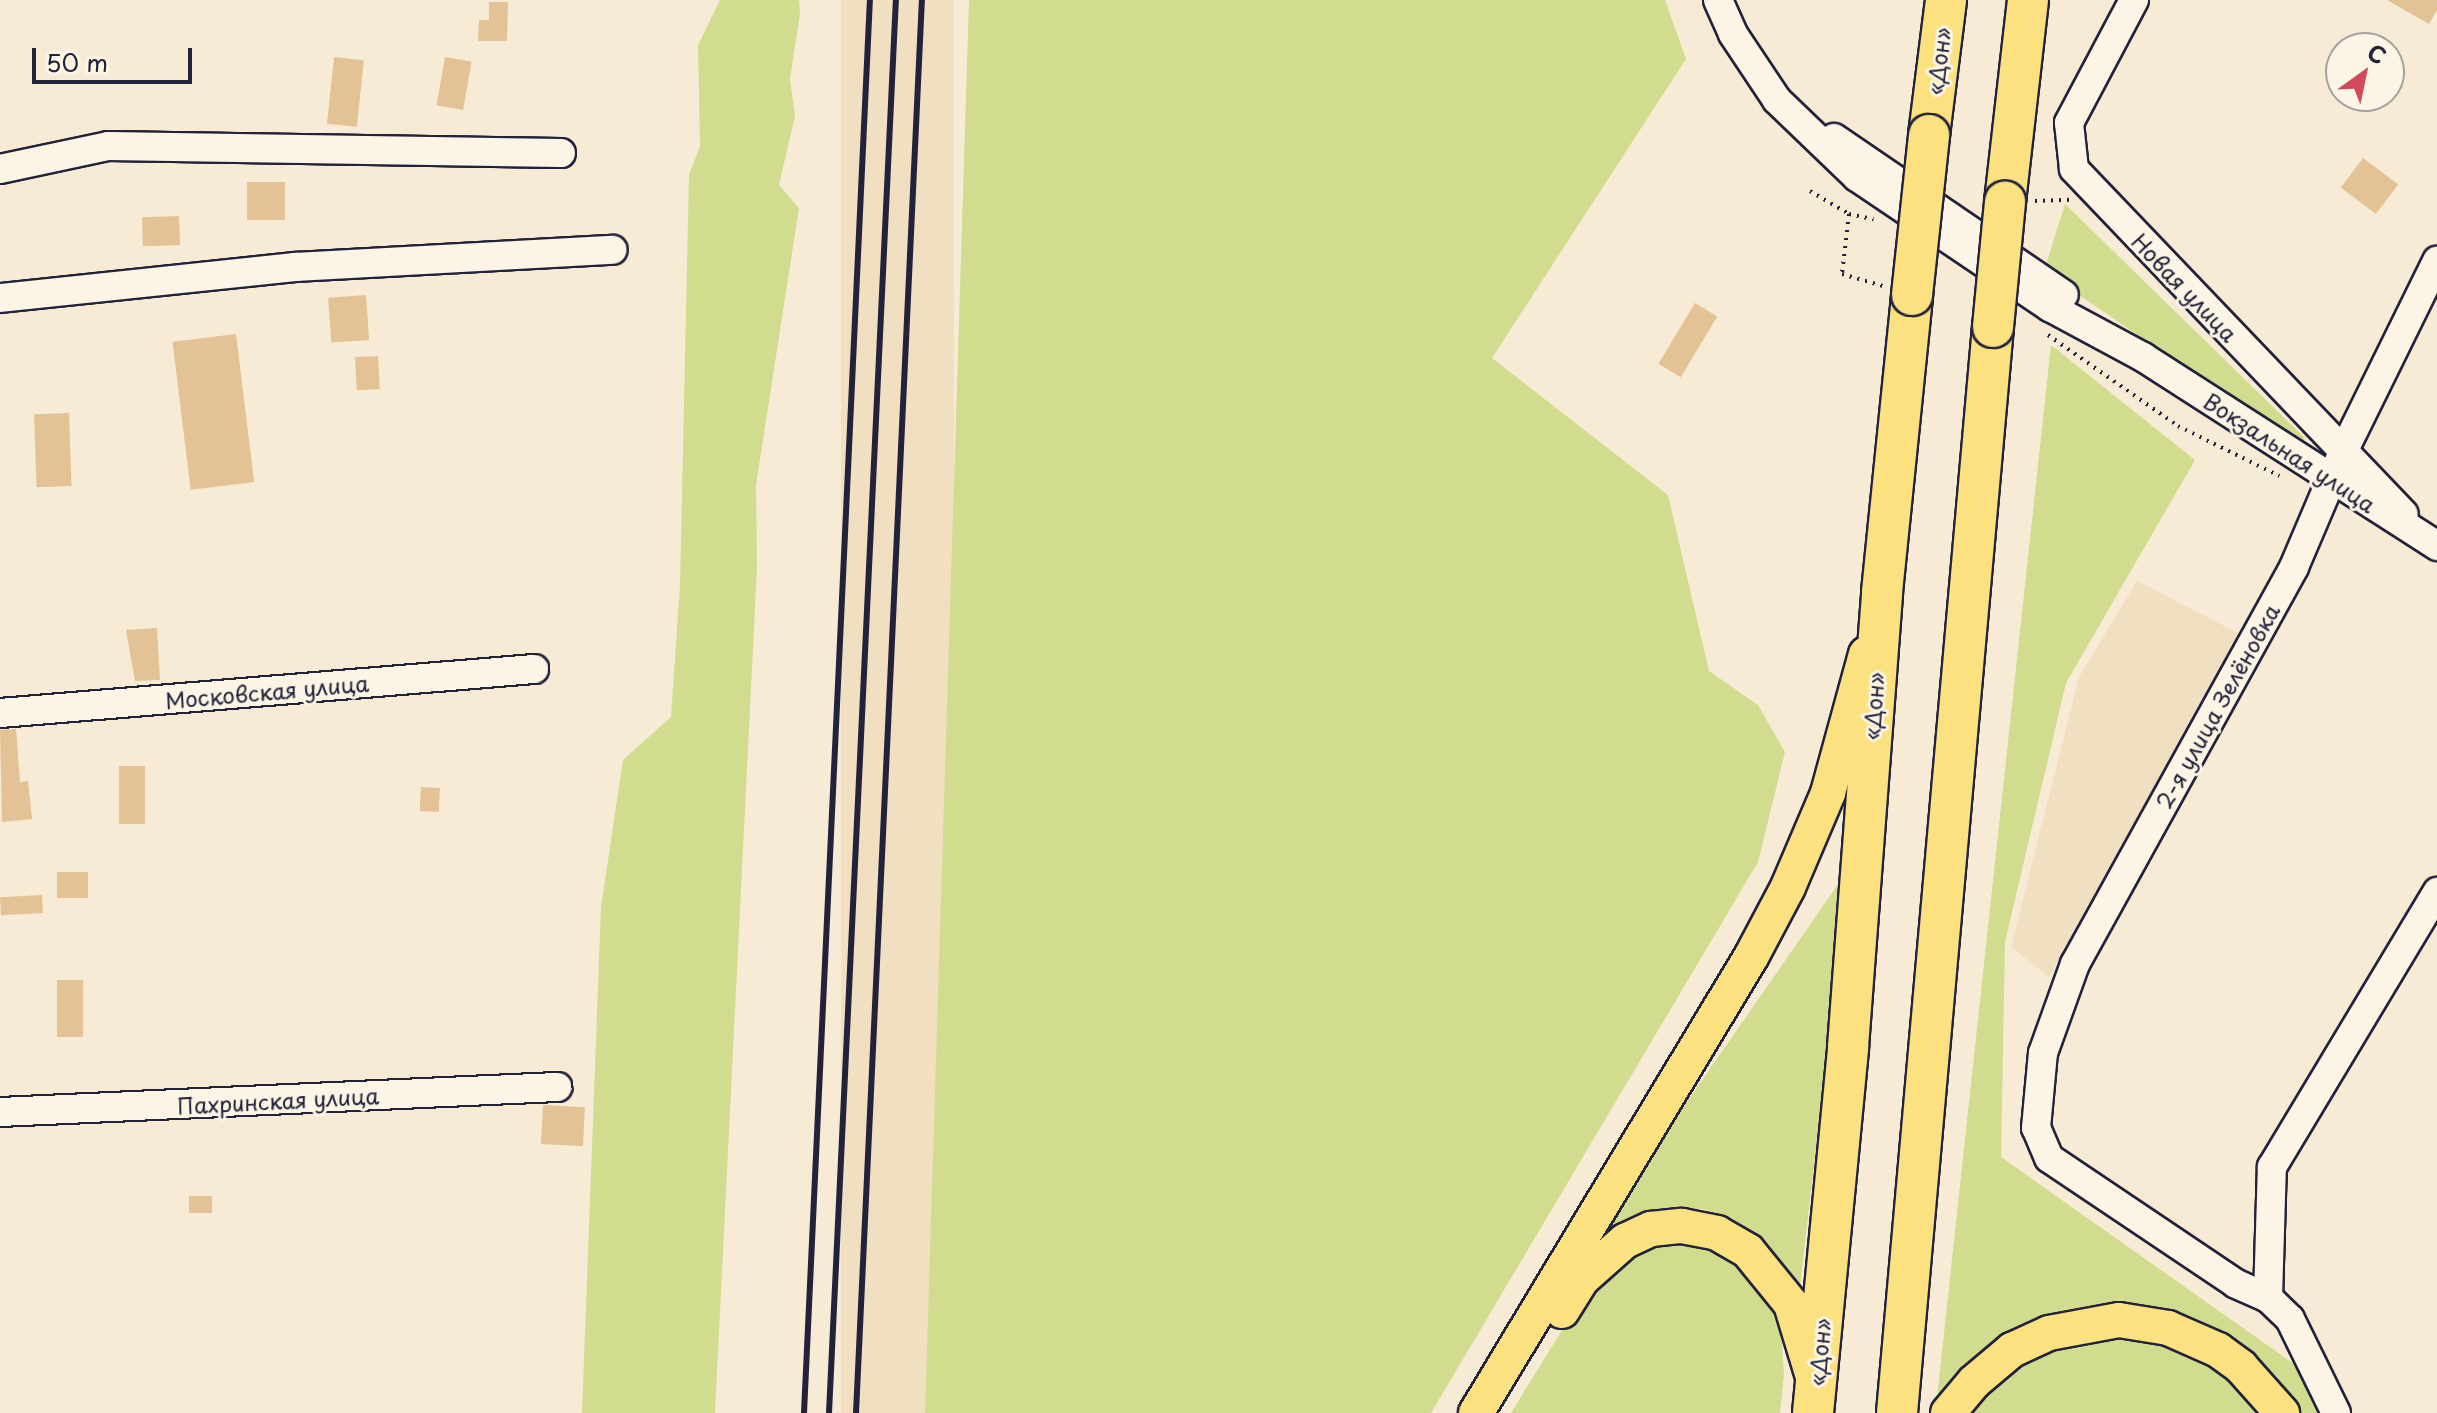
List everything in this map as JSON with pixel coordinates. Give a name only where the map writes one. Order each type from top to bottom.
[{"type":"highway","name":"«Дон»","points":[[1815,1400],[1848,1047],[1882,592],[1946,0]]},
{"type":"highway","points":[[1897,1413],[1993,327],[2028,0]]},
{"type":"main road","points":[[1476,1413],[1751,957],[1813,837],[1882,592]]},
{"type":"main road","points":[[1499,1413],[1581,1280],[1603,1257],[1651,1229],[1682,1226],[1717,1233],[1748,1251],[1772,1275],[1791,1304],[1815,1400]]},
{"type":"main road","points":[[1948,1413],[2012,1350],[2049,1333],[2119,1320],[2168,1328],[2218,1350],[2241,1367],[2282,1413]]},
{"type":"street","name":"Вокзальная улица","points":[[1718,0],[1755,70],[1836,139],[2039,276],[2143,357],[2432,542]]},
{"type":"street","name":"Новая улица","points":[[2134,0],[2069,123],[2074,169],[2098,199],[2432,542]]},
{"type":"street","points":[[0,169],[108,146],[561,153]]},
{"type":"street","points":[[0,298],[295,267],[613,250]]},
{"type":"street","name":"2-я улица Зелёновка","points":[[2268,1298],[2235,1283],[2049,1158],[2036,1128],[2043,1053],[2075,964],[2294,567],[2344,450],[2437,261]]},
{"type":"street","name":"Московская улица","points":[[0,713],[534,669]]},
{"type":"street","points":[[2336,1413],[2290,1319],[2268,1298],[2272,1167],[2437,892]]},
{"type":"street","name":"Пахринская улица","points":[[0,1112],[557,1087]]},
{"type":"path","points":[[2005,202],[2098,199]]},
{"type":"path","points":[[1849,214],[1842,274],[1912,295]]},
{"type":"shaded area","points":[[841,0],[954,0],[954,1413],[841,1413]]},
{"type":"shaded area","points":[[2137,581],[2240,634],[2049,977],[2011,947],[2079,677]]},
{"type":"green space","points":[[720,0],[799,0],[800,13],[790,79],[795,116],[779,185],[799,208],[756,485],[757,567],[715,1413],[582,1413],[601,907],[623,760],[671,717],[680,585],[689,175],[700,146],[698,45]]},
{"type":"green space","points":[[969,0],[1665,0],[1686,59],[1492,358],[1668,495],[1709,671],[1758,705],[1785,752],[1758,862],[1431,1413],[925,1413]]},
{"type":"green space","points":[[2065,204],[2305,438],[2300,446],[2044,271]]},
{"type":"green space","points":[[2051,345],[2195,460],[2066,683],[2005,942],[2001,1157],[2301,1369],[2321,1413],[2296,1413],[2122,1307],[1936,1407]]},
{"type":"green space","points":[[1839,883],[1826,1060],[1800,1286],[1760,1239],[1732,1218],[1703,1209],[1670,1208],[1598,1230]]},
{"type":"green space","points":[[1647,1240],[1720,1242],[1779,1304],[1784,1375],[1780,1413],[1511,1413],[1586,1291]]},
{"type":"green space","points":[[2116,1330],[2207,1356],[2271,1413],[1959,1413],[2031,1350]]},
{"type":"building","points":[[2387,0],[2437,0],[2437,10],[2429,24]]},
{"type":"building","points":[[489,2],[508,2],[507,41],[478,41],[479,20],[489,20]]},
{"type":"building","points":[[334,57],[364,60],[357,127],[327,124]]},
{"type":"building","points":[[445,57],[472,62],[463,110],[436,105]]},
{"type":"building","points":[[2363,158],[2398,184],[2376,214],[2341,188]]},
{"type":"building","points":[[247,182],[285,182],[285,220],[247,220]]},
{"type":"building","points":[[179,216],[180,245],[143,246],[142,217]]},
{"type":"building","points":[[366,295],[369,340],[331,343],[328,298]]},
{"type":"building","points":[[1695,303],[1717,316],[1681,377],[1658,364]]},
{"type":"building","points":[[236,334],[254,482],[191,490],[172,342]]},
{"type":"building","points":[[378,356],[380,389],[357,390],[355,357]]},
{"type":"building","points":[[69,413],[72,486],[37,487],[34,414]]},
{"type":"building","points":[[157,628],[160,680],[135,681],[126,630]]},
{"type":"building","points":[[16,729],[20,782],[28,781],[32,819],[2,822],[0,730]]},
{"type":"building","points":[[119,766],[145,766],[145,824],[119,824]]},
{"type":"building","points":[[421,787],[440,788],[439,812],[420,811]]},
{"type":"building","points":[[57,872],[88,872],[88,898],[57,898]]},
{"type":"building","points":[[42,895],[43,913],[1,915],[0,897]]},
{"type":"building","points":[[57,980],[83,980],[83,1037],[57,1037]]},
{"type":"building","points":[[543,1105],[585,1107],[583,1146],[541,1144]]},
{"type":"building","points":[[189,1196],[212,1196],[212,1213],[189,1213]]},
{"type":"railway","points":[[804,1413],[870,0]]},
{"type":"railway","points":[[829,1413],[896,0]]},
{"type":"railway","points":[[856,1413],[922,0]]}]
